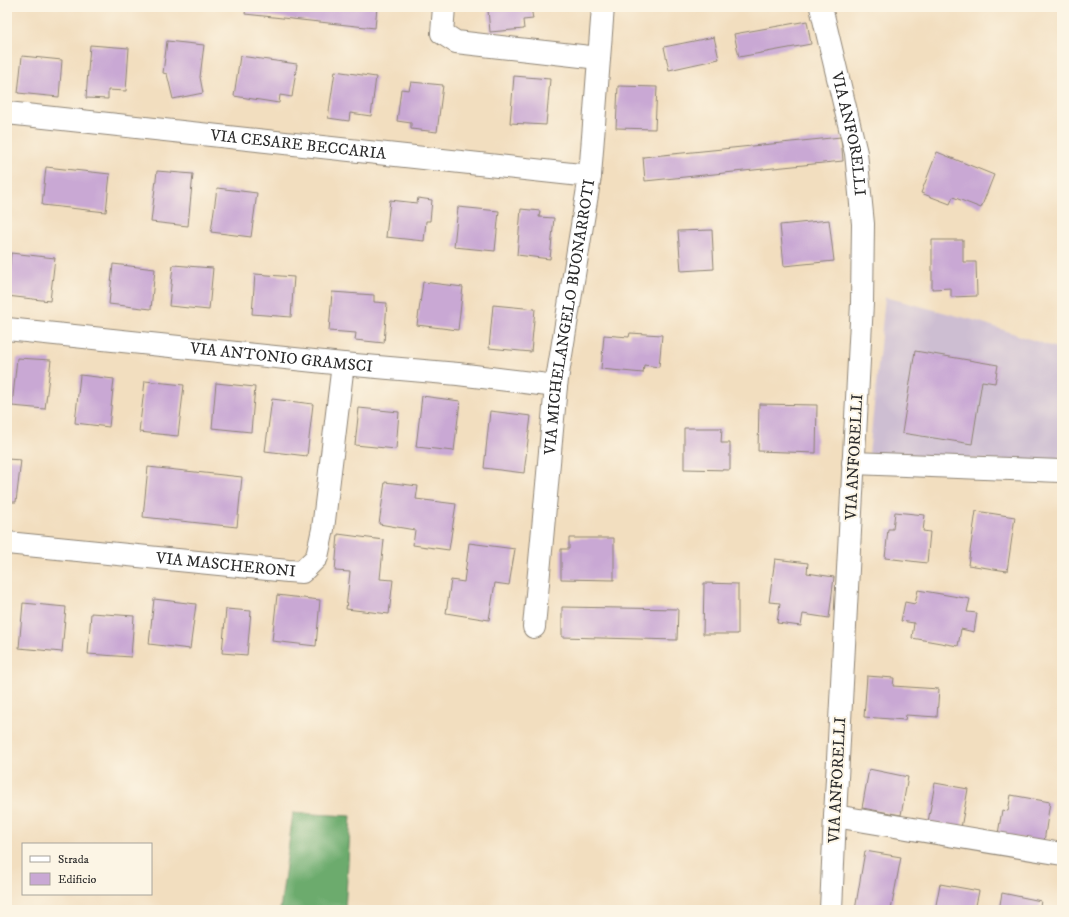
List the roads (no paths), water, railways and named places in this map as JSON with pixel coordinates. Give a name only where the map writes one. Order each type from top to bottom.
[{"type":"street","points":[[444,7],[442,33],[456,42],[599,58]]},
{"type":"street","name":"VIA MICHELANGELO BUONARROTI","points":[[534,627],[556,386],[590,176],[603,7]]},
{"type":"street","name":"VIA ANFORELLI","points":[[822,7],[856,153],[863,224],[862,303],[831,910]]},
{"type":"street","name":"VIA CESARE BECCARIA","points":[[7,113],[590,176]]},
{"type":"street","name":"VIA ANTONIO GRAMSCI","points":[[7,329],[343,364],[458,374],[556,386]]},
{"type":"street","name":"VIA MASCHERONI","points":[[7,543],[302,572],[317,557],[323,529],[343,364]]},
{"type":"street","points":[[853,463],[1060,471]]},
{"type":"street","points":[[835,816],[1062,854]]}]
